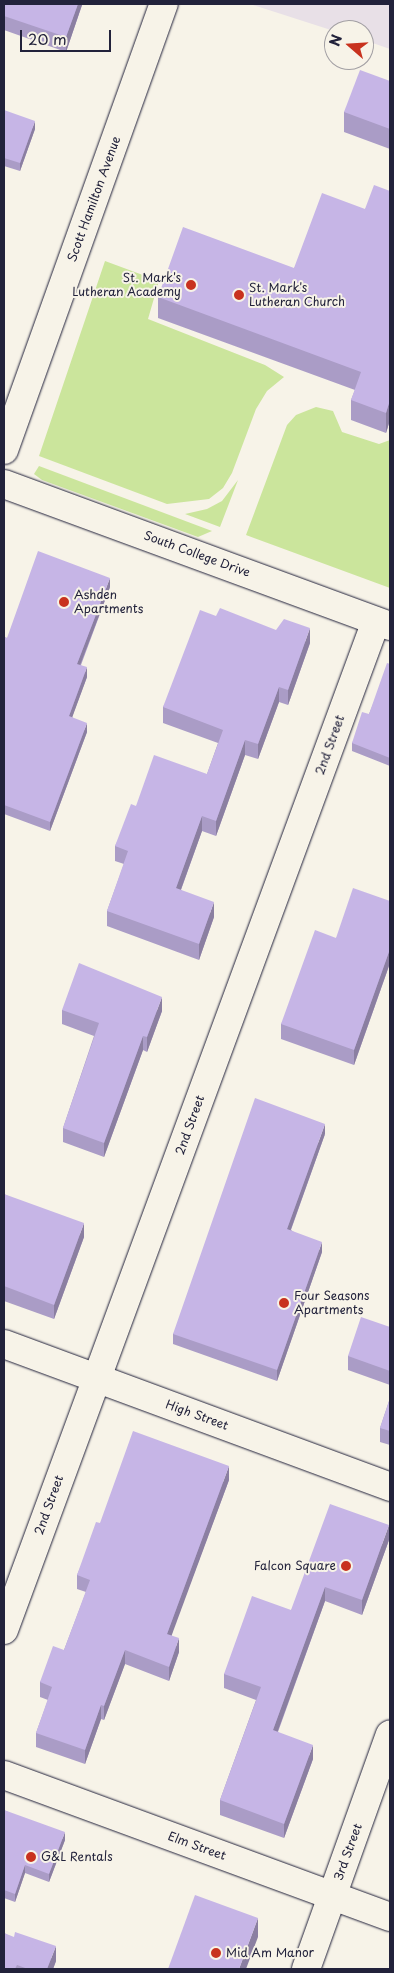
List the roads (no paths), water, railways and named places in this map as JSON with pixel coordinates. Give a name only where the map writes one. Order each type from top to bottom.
[{"type":"street","name":"Scott Hamilton Avenue","points":[[4,450],[164,4]]},
{"type":"street","name":"South College Drive","points":[[4,484],[383,623]]},
{"type":"street","name":"2nd Street","points":[[4,1630],[95,1378],[383,623]]},
{"type":"street","name":"High Street","points":[[4,1344],[390,1486]]},
{"type":"street","name":"3rd Street","points":[[306,1969],[390,1735]]},
{"type":"street","name":"Elm Street","points":[[4,1775],[390,1917]]},
{"type":"place","name":"St. Mark's Lutheran Academy","points":[[191,285]]},
{"type":"place","name":"St. Mark's Lutheran Church","points":[[239,295]]},
{"type":"place","name":"Ashden Apartments","points":[[64,602]]},
{"type":"place","name":"Four Seasons Apartments","points":[[284,1303]]},
{"type":"place","name":"Falcon Square","points":[[346,1566]]},
{"type":"place","name":"G&L Rentals","points":[[31,1857]]},
{"type":"place","name":"Mid Am Manor","points":[[216,1953]]}]
